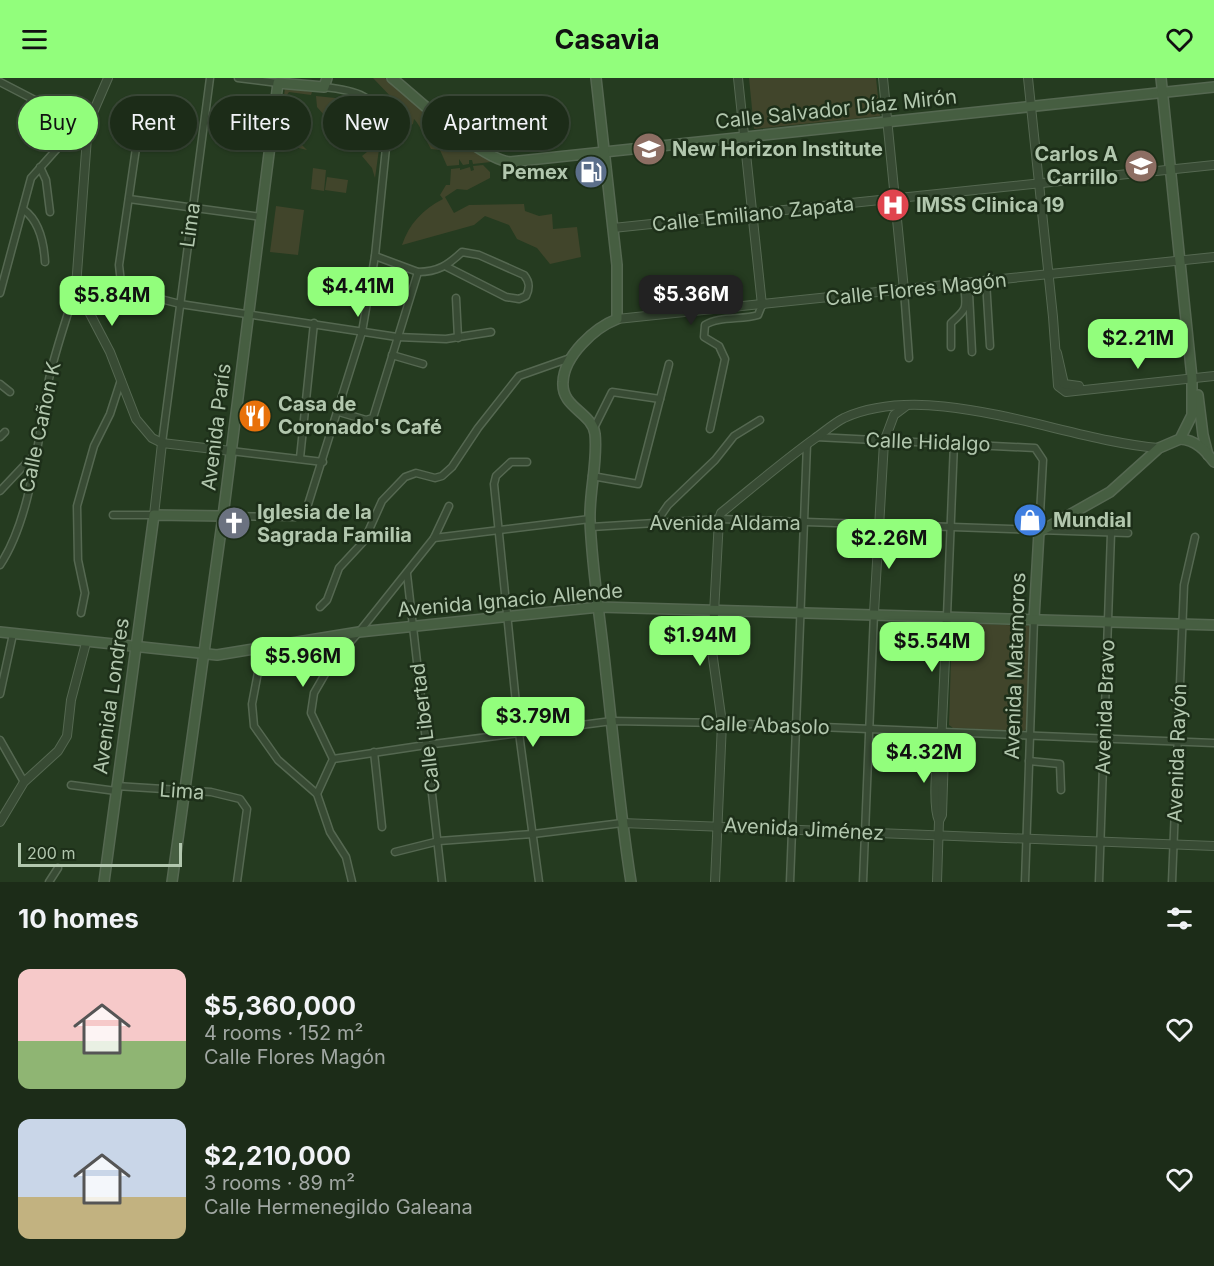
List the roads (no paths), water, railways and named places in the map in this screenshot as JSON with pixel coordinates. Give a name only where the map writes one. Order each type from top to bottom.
[{"type":"main road","name":"Calle Salvador Díaz Mirón","points":[[392,78],[474,145],[502,161],[1214,87]]},
{"type":"main road","points":[[596,78],[619,294],[617,319],[598,329],[573,357],[562,380],[565,396],[594,428],[590,523],[622,823],[631,882]]},
{"type":"main road","points":[[1161,78],[1192,378],[1192,415],[1180,439]]},
{"type":"main road","points":[[278,84],[325,83]]},
{"type":"main road","name":"Avenida París","points":[[172,882],[223,516],[278,84]]},
{"type":"main road","points":[[1192,378],[1198,390],[1203,435],[1211,458]]},
{"type":"main road","points":[[1039,532],[1110,492],[1159,448],[1180,439],[1190,439],[1211,458]]},
{"type":"main road","points":[[154,515],[223,516]]},
{"type":"main road","name":"Avenida Londres","points":[[104,882],[154,515]]},
{"type":"main road","name":"Avenida Matamoros","points":[[1034,619],[1039,532]]},
{"type":"main road","name":"Avenida Ignacio Allende","points":[[0,632],[135,648],[228,654],[359,632],[599,607],[716,608],[1214,625]]},
{"type":"street","points":[[98,97],[108,78]]},
{"type":"street","name":"Lima","points":[[154,515],[210,78]]},
{"type":"street","points":[[238,78],[278,84]]},
{"type":"street","points":[[710,429],[725,359],[719,346],[704,337],[705,325],[716,321],[743,319],[758,315],[762,306],[738,78]]},
{"type":"street","points":[[883,78],[897,198],[909,358]]},
{"type":"street","points":[[1028,78],[1061,385],[1066,392],[1086,388],[1214,376]]},
{"type":"street","points":[[0,82],[28,96]]},
{"type":"street","points":[[223,516],[295,517],[305,514],[363,332],[375,256],[388,137],[386,118],[367,97],[325,83]]},
{"type":"street","points":[[0,293],[24,210],[27,185],[40,167],[57,150]]},
{"type":"street","points":[[83,150],[76,287],[122,379],[136,419],[152,438],[162,443],[323,462]]},
{"type":"street","points":[[136,150],[119,265],[121,283],[131,293],[180,304],[397,337],[458,338],[491,332]]},
{"type":"street","name":"Calle Emiliano Zapata","points":[[613,228],[1214,165]]},
{"type":"street","points":[[40,167],[46,180],[50,212]]},
{"type":"street","points":[[129,199],[261,217]]},
{"type":"street","points":[[24,210],[34,219],[45,262]]},
{"type":"street","points":[[375,256],[418,272],[447,267],[462,252],[472,252],[524,275],[529,283],[528,291],[526,296],[513,299],[447,267]]},
{"type":"street","name":"Calle Flores Magón","points":[[617,319],[762,306],[1214,256]]},
{"type":"street","points":[[339,412],[371,420],[418,272]]},
{"type":"street","points":[[986,281],[990,346]]},
{"type":"street","points":[[951,347],[951,322],[962,315],[965,309],[966,283]]},
{"type":"street","points":[[966,283],[972,352]]},
{"type":"street","name":"Calle Cañon K","points":[[0,565],[10,546],[27,497],[57,347],[76,287]]},
{"type":"street","points":[[456,298],[458,338]]},
{"type":"street","points":[[300,458],[314,323]]},
{"type":"street","points":[[392,355],[423,364]]},
{"type":"street","points":[[320,607],[327,600],[339,568],[364,541],[382,501],[405,477],[416,474],[435,478],[442,476],[453,467],[478,428],[519,376],[573,357]]},
{"type":"street","points":[[592,476],[638,484],[669,363]]},
{"type":"street","points":[[81,613],[85,593],[78,560],[78,506],[94,446],[110,414],[122,379]]},
{"type":"street","points":[[0,384],[10,392]]},
{"type":"street","points":[[594,428],[612,392],[660,399]]},
{"type":"street","points":[[863,882],[878,526],[884,442],[894,415],[907,405]]},
{"type":"street","points":[[715,882],[722,723],[713,666],[721,513],[816,437],[847,417],[907,405],[985,414],[1124,444],[1159,448]]},
{"type":"street","points":[[657,521],[668,505],[715,460],[738,432],[760,420]]},
{"type":"street","name":"Calle Hidalgo","points":[[816,437],[884,442],[1028,446],[1039,452]]},
{"type":"street","points":[[937,882],[939,821],[936,815],[937,776],[942,732],[954,443]]},
{"type":"street","points":[[790,882],[807,444]]},
{"type":"street","name":"Avenida Matamoros","points":[[1039,452],[1043,460],[1039,532]]},
{"type":"street","points":[[0,491],[35,454]]},
{"type":"street","points":[[527,462],[512,462],[494,479],[519,733],[539,882]]},
{"type":"street","points":[[317,795],[333,759],[312,713],[311,702],[332,662],[407,574],[434,538],[449,506]]},
{"type":"street","points":[[113,514],[154,515]]},
{"type":"street","name":"Avenida Aldama","points":[[434,538],[498,529],[590,523],[719,519],[803,524],[1128,533]]},
{"type":"street","name":"Avenida Bravo","points":[[1099,882],[1111,533]]},
{"type":"street","name":"Avenida Rayón","points":[[1172,882],[1184,585],[1195,537]]},
{"type":"street","name":"Calle Libertad","points":[[407,574],[439,841],[441,882]]},
{"type":"street","name":"Avenida Matamoros","points":[[1025,882],[1034,619]]},
{"type":"street","points":[[0,694],[13,634]]},
{"type":"street","points":[[301,641],[290,653],[259,667],[252,704],[254,726],[278,760],[317,795],[330,832],[346,857],[352,882]]},
{"type":"street","points":[[0,822],[24,782],[58,751],[67,736],[72,700],[86,643]]},
{"type":"street","name":"Calle Abasolo","points":[[333,759],[612,721],[722,723],[1214,743]]},
{"type":"street","points":[[0,740],[24,782]]},
{"type":"street","points":[[374,752],[382,827]]},
{"type":"street","points":[[1029,761],[1060,764],[1061,790]]},
{"type":"street","name":"Lima","points":[[71,785],[211,792],[240,799],[246,804],[237,882]]},
{"type":"street","name":"Avenida Jiménez","points":[[395,852],[439,841],[533,834],[622,823],[1214,846]]},
{"type":"street","points":[[49,882],[58,868]]},
{"type":"place","name":"New Horizon Institute","points":[[649,149]]},
{"type":"place","name":"Carlos A Carrillo","points":[[1141,166]]},
{"type":"place","name":"Pemex","points":[[591,172]]},
{"type":"place","name":"IMSS Clinica 19","points":[[893,205]]},
{"type":"place","name":"Casa de Coronado's Café","points":[[255,416]]},
{"type":"place","name":"Mundial","points":[[1030,520]]},
{"type":"place","name":"Iglesia de la Sagrada Familia","points":[[234,523]]}]
